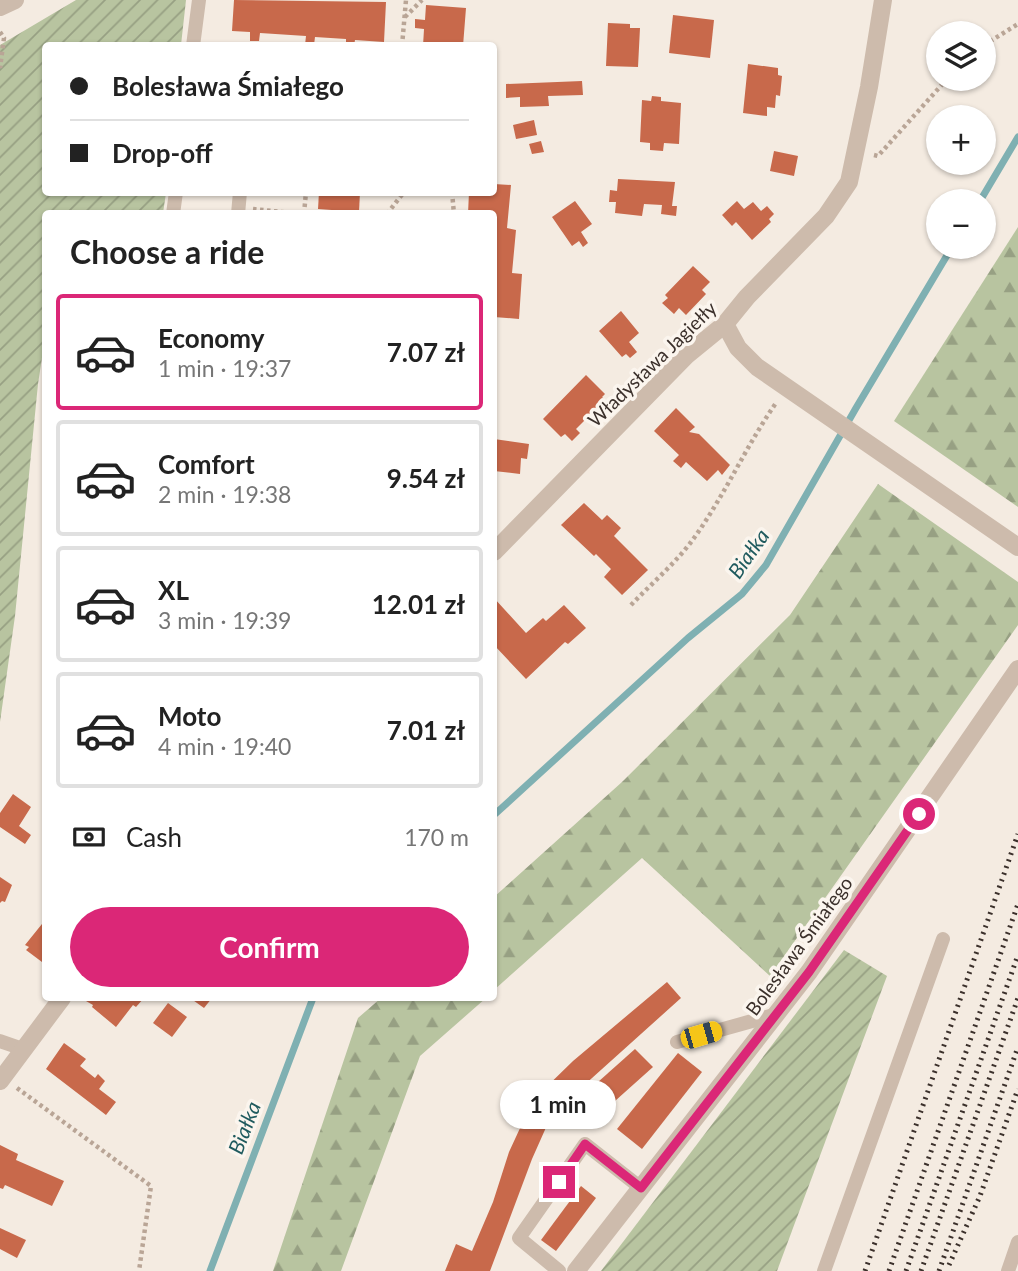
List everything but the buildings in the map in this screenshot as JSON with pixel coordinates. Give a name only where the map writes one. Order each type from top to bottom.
[{"type":"street","points":[[0,7],[15,0]]},
{"type":"street","name":"Władysława Jagiełły","points":[[497,549],[687,355],[725,324],[836,203],[849,182],[883,0]]},
{"type":"street","points":[[725,324],[737,348],[757,367],[1018,547]]},
{"type":"street","name":"Bolesława Śmiałego","points":[[576,1271],[809,972],[1018,669]]},
{"type":"street","points":[[1,1079],[60,1001]]},
{"type":"lane","points":[[194,42],[199,0]]},
{"type":"lane","points":[[824,1271],[943,939]]},
{"type":"lane","points":[[677,1042],[777,1014]]},
{"type":"lane","points":[[0,1041],[23,1049]]},
{"type":"lane","points":[[559,1271],[519,1238],[585,1144],[641,1188]]},
{"type":"lane","points":[[1008,1271],[1018,1242]]},
{"type":"path","points":[[402,42],[406,0]]},
{"type":"path","points":[[404,18],[422,0]]},
{"type":"path","points":[[996,38],[1018,24]]},
{"type":"path","points":[[0,32],[4,38],[0,68]]},
{"type":"path","points":[[856,151],[878,156],[936,91]]},
{"type":"path","points":[[390,210],[401,196]]},
{"type":"path","points":[[631,605],[694,539],[737,470],[758,428],[787,388]]},
{"type":"path","points":[[1,1079],[151,1186],[139,1271]]},
{"type":"green space","points":[[76,0],[186,0],[181,42],[42,42],[42,196],[166,196],[163,210],[42,210],[42,358],[15,616],[0,722],[0,45]]},
{"type":"green space","points":[[1018,227],[1018,507],[894,421]]},
{"type":"green space","points":[[878,484],[1018,582],[1018,625],[770,976],[642,858],[497,987],[497,894],[622,782],[790,615]]},
{"type":"green space","points":[[844,950],[887,976],[777,1271],[601,1271]]},
{"type":"green space","points":[[378,1001],[483,1001],[420,1056],[341,1271],[273,1271],[358,1018]]},
{"type":"waterway","name":"Białka","points":[[987,189],[1018,137]]},
{"type":"waterway","name":"Białka","points":[[497,812],[688,638],[742,594],[766,565],[945,259]]},
{"type":"waterway","name":"Białka","points":[[210,1271],[312,1001]]},
{"type":"railway","points":[[865,1271],[1018,834]]},
{"type":"railway","points":[[889,1271],[1018,904]]},
{"type":"railway","points":[[906,1271],[1018,955]]},
{"type":"railway","points":[[921,1271],[1018,998]]},
{"type":"railway","points":[[939,1271],[1018,1047]]},
{"type":"railway","points":[[949,1265],[980,1196],[1018,1089]]},
{"type":"route","points":[[559,1182],[585,1144],[641,1188],[809,972],[919,814]]}]
